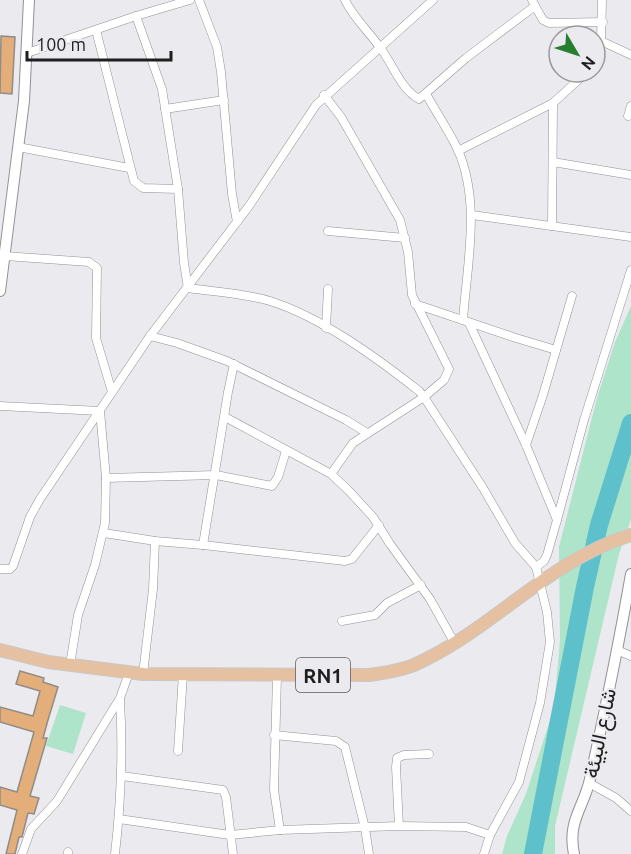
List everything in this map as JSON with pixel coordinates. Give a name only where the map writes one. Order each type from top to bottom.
[{"type":"main road","name":"RN1","points":[[0,650],[63,664],[143,674],[369,675],[393,671],[412,666],[454,642],[560,569],[606,544],[630,535]]},
{"type":"main road","name":"RN1","points":[[0,642],[35,652],[63,664]]},
{"type":"street","points":[[0,291],[18,147],[27,53],[29,0]]},
{"type":"street","points":[[27,53],[190,0]]},
{"type":"street","points":[[200,0],[217,48],[237,222]]},
{"type":"street","points":[[345,0],[413,96],[419,99],[459,63],[534,3],[543,20],[549,23],[603,22],[602,0]]},
{"type":"street","points":[[0,569],[10,569],[13,566],[30,517],[112,392],[150,336],[237,222],[324,95],[381,48],[433,0]]},
{"type":"street","points":[[136,16],[159,75],[178,189],[188,288]]},
{"type":"street","points":[[96,30],[134,181],[143,188],[178,189]]},
{"type":"street","points":[[607,44],[631,55]]},
{"type":"street","points":[[458,151],[553,103],[574,84]]},
{"type":"street","points":[[426,94],[458,151],[467,179],[472,215],[466,321],[526,445],[557,520]]},
{"type":"street","points":[[324,95],[341,117],[400,220],[405,238],[410,284],[416,304],[449,369],[444,380],[424,397],[353,443],[331,474]]},
{"type":"street","points":[[165,109],[224,100]]},
{"type":"street","points":[[552,226],[553,103]]},
{"type":"street","points":[[628,116],[631,106]]},
{"type":"street","points":[[18,147],[129,168]]},
{"type":"street","points":[[553,162],[631,175]]},
{"type":"street","points":[[472,215],[631,237]]},
{"type":"street","points":[[328,231],[405,238]]},
{"type":"street","points":[[3,263],[89,262],[97,268],[96,338],[112,392]]},
{"type":"street","points":[[536,567],[544,561],[547,555],[584,420],[631,270]]},
{"type":"street","points":[[188,288],[228,292],[268,300],[303,314],[371,356],[424,397],[483,488],[515,543],[536,567],[547,612],[550,642],[540,704],[519,782],[490,835],[484,854]]},
{"type":"street","points":[[326,328],[328,289]]},
{"type":"street","points":[[526,445],[572,296]]},
{"type":"street","points":[[416,304],[556,350]]},
{"type":"street","points":[[150,336],[177,343],[234,364],[346,420],[367,433]]},
{"type":"street","points":[[203,544],[234,364]]},
{"type":"street","points":[[0,406],[100,411]]},
{"type":"street","points":[[63,664],[104,533],[106,478],[100,411]]},
{"type":"street","points":[[225,417],[331,474],[362,503],[441,615],[454,642]]},
{"type":"street","points":[[106,478],[216,475],[272,486],[278,477],[286,451]]},
{"type":"street","points":[[104,533],[154,541],[203,544],[349,561],[379,525]]},
{"type":"street","points":[[143,674],[153,589],[154,541]]},
{"type":"street","name":"شارع البيئة","points":[[574,854],[572,836],[574,823],[590,783],[631,574]]},
{"type":"street","points":[[342,621],[375,615],[387,603],[421,585]]},
{"type":"street","points":[[617,650],[631,656]]},
{"type":"street","points":[[22,854],[31,829],[57,801],[120,698],[129,673]]},
{"type":"street","points":[[178,751],[183,674]]},
{"type":"street","points":[[277,676],[274,790],[280,830]]},
{"type":"street","points":[[115,854],[122,776],[120,698]]},
{"type":"street","points":[[274,735],[336,741],[345,747],[366,828],[369,854]]},
{"type":"street","points":[[399,826],[397,758],[429,754]]},
{"type":"street","points":[[122,776],[224,790],[233,854]]},
{"type":"street","points":[[590,783],[616,798],[631,811]]},
{"type":"street","points":[[119,819],[230,835],[280,830],[399,826],[466,827],[490,835]]},
{"type":"green space","points":[[631,306],[631,519],[619,554],[555,826],[555,854],[502,854],[507,836],[526,794],[554,708],[560,640],[559,547],[597,398],[615,342]]},
{"type":"green space","points":[[60,705],[86,713],[73,754],[46,746]]},
{"type":"building","points":[[1,36],[15,37],[12,94],[0,93]]},
{"type":"building","points":[[20,671],[44,678],[43,682],[58,687],[43,738],[47,738],[30,796],[39,798],[34,814],[28,813],[15,854],[6,854],[17,810],[0,805],[0,787],[17,792],[34,732],[0,722],[0,707],[33,716],[40,691],[16,684]]},
{"type":"waterway","points":[[533,854],[599,525],[631,423]]}]
